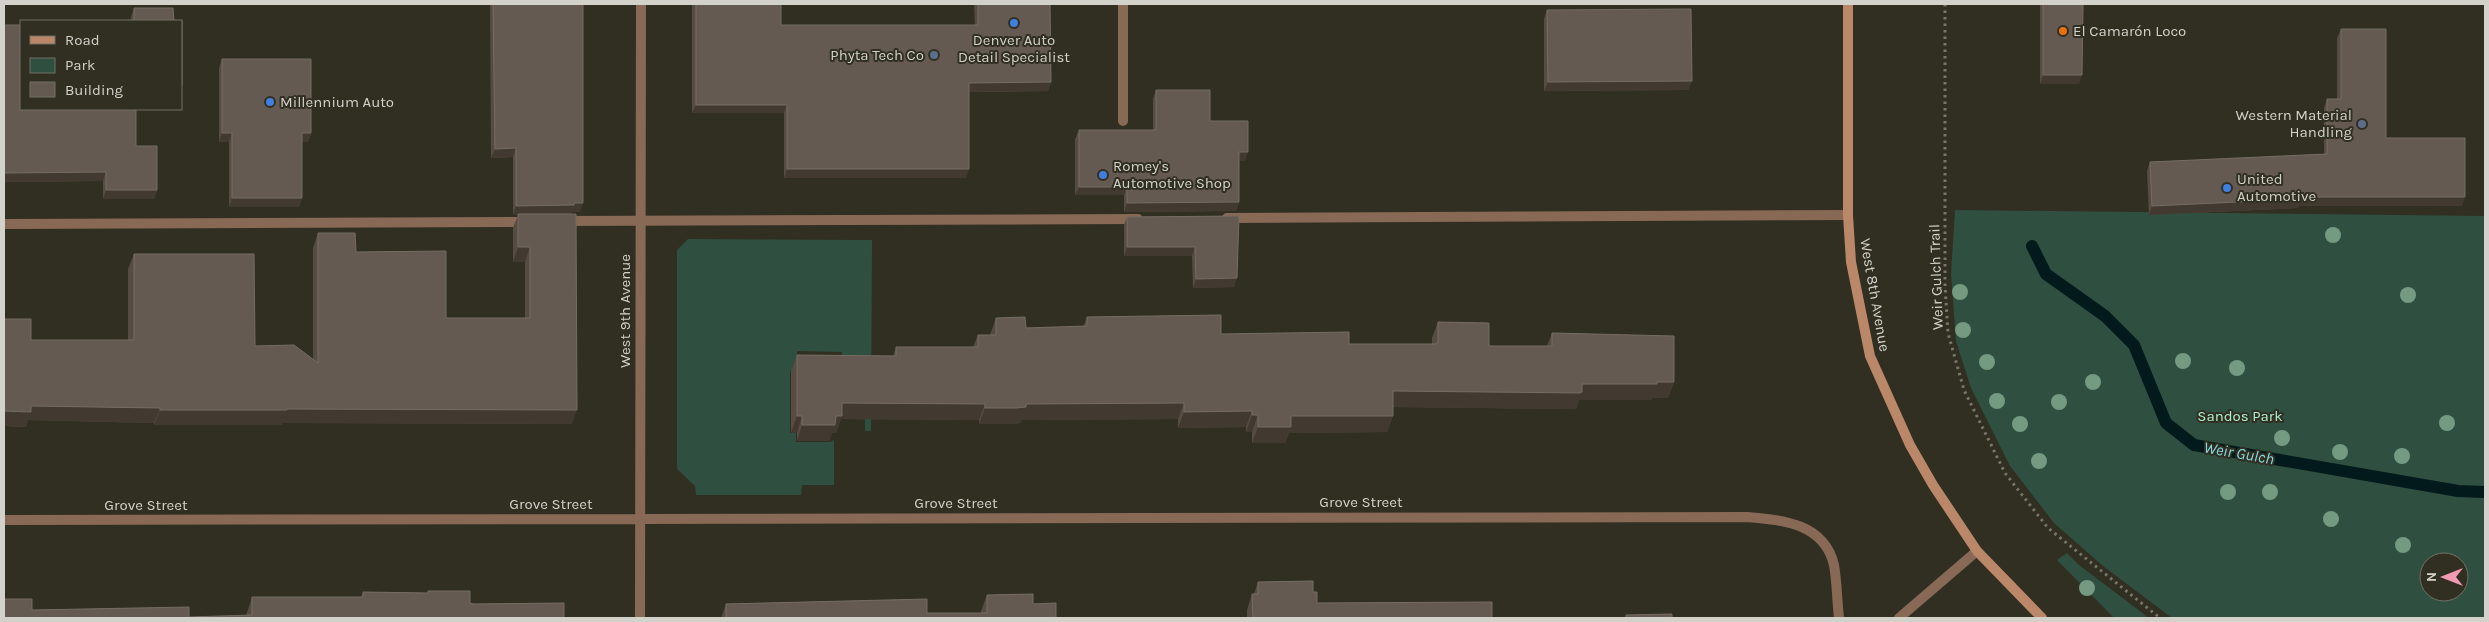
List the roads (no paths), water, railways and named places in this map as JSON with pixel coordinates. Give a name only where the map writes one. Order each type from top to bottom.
[{"type":"main road","name":"West 8th Avenue","points":[[1848,4],[1848,215],[1851,262],[1870,356],[1910,445],[1933,486],[1977,551],[2042,618]]},
{"type":"street","name":"West 9th Avenue","points":[[640,618],[641,4]]},
{"type":"street","points":[[1123,4],[1123,121]]},
{"type":"street","points":[[1215,218],[1848,215]]},
{"type":"street","points":[[554,221],[1145,219]]},
{"type":"street","points":[[4,224],[534,222]]},
{"type":"street","name":"Grove Street","points":[[4,520],[1748,517],[1786,521],[1801,525],[1815,534],[1828,549],[1834,565],[1839,618]]},
{"type":"street","points":[[1900,618],[1977,551]]},
{"type":"waterway","name":"Weir Gulch","points":[[2032,246],[2046,274],[2105,316],[2134,345],[2166,423],[2194,445],[2458,491],[2485,492]]},
{"type":"place","name":"Denver Auto Detail Specialist","points":[[1014,23]]},
{"type":"place","name":"El Camarón Loco","points":[[2063,31]]},
{"type":"place","name":"Phyta Tech Co","points":[[934,55]]},
{"type":"place","name":"Millennium Auto","points":[[270,102]]},
{"type":"place","name":"Western Material Handling","points":[[2362,124]]},
{"type":"place","name":"Romey's Automotive Shop","points":[[1103,175]]},
{"type":"place","name":"United Automotive","points":[[2227,188]]},
{"type":"park label","name":"Sandos Park","points":[[2240,416]]}]
